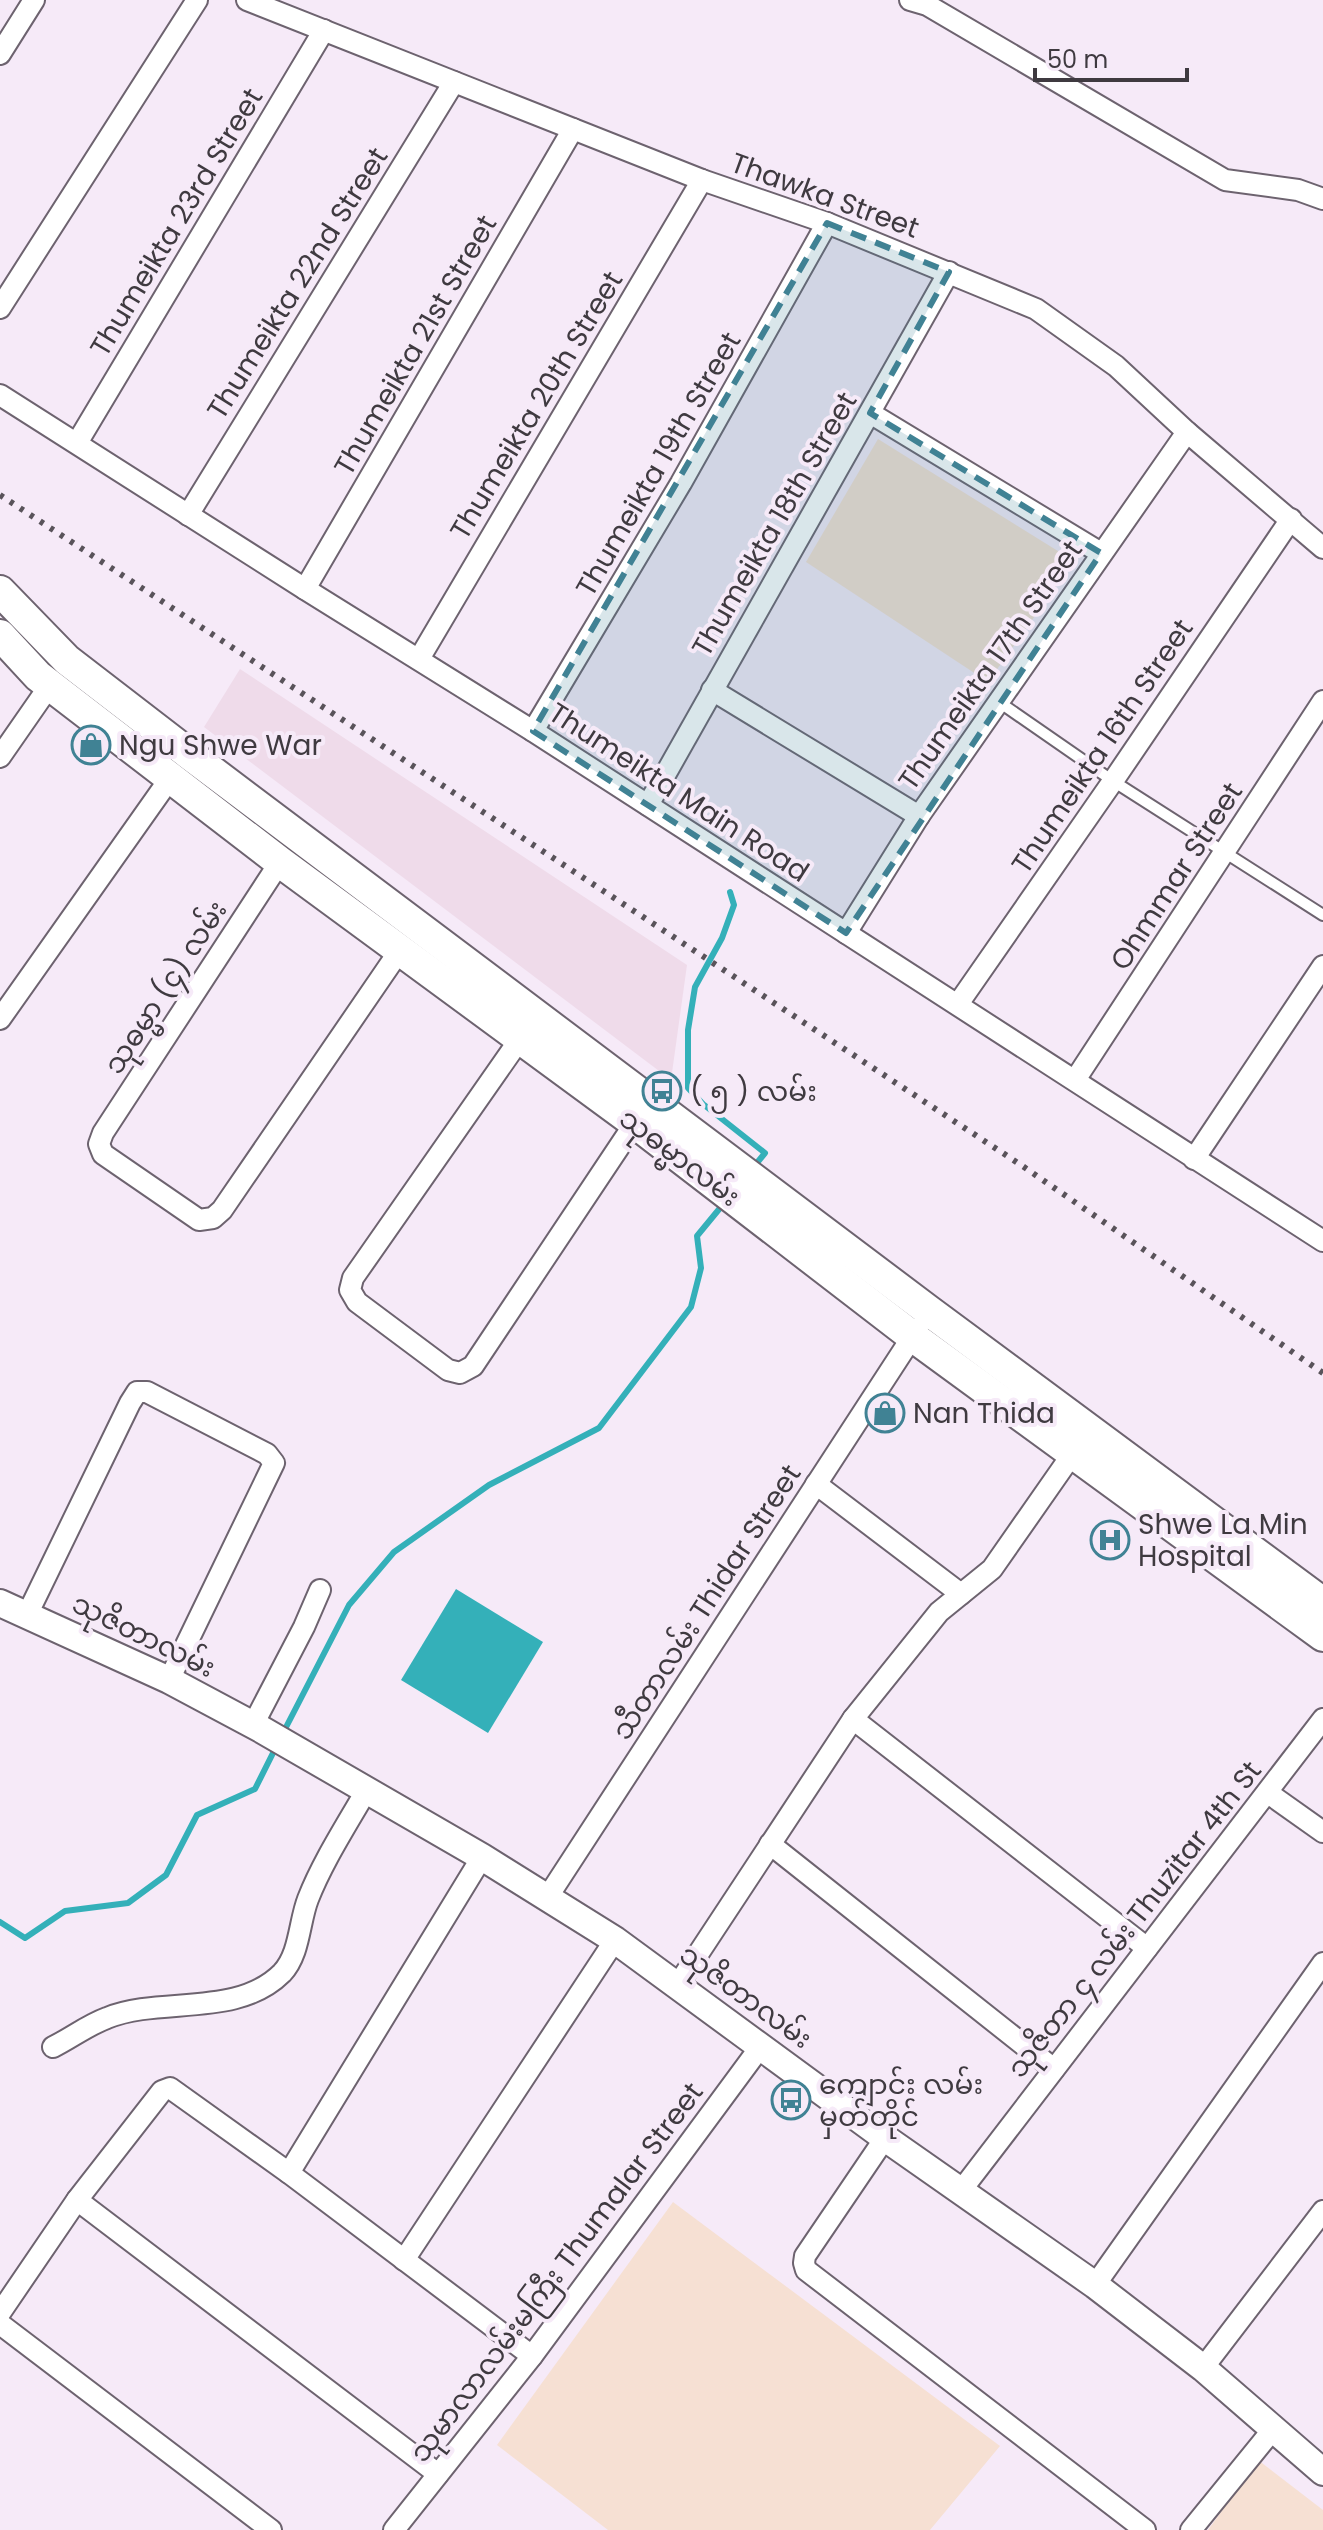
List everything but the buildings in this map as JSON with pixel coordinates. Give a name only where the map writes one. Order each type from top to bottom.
[{"type":"main road","name":"သုဓမ္မာလမ်း","points":[[0,591],[52,674],[171,777],[280,862],[635,1123],[912,1336],[1073,1453],[1173,1510],[1323,1603]]},
{"type":"main road","name":"သုဓမ္မာလမ်း","points":[[2,642],[52,674],[929,1311],[1323,1636]]},
{"type":"main road","name":"သုဇိတာလမ်း","points":[[0,1603],[169,1680],[256,1726],[482,1857],[615,1940],[960,2192],[1095,2285],[1203,2368],[1323,2472]]},
{"type":"street","points":[[0,54],[34,0]]},
{"type":"street","points":[[0,308],[197,0]]},
{"type":"street","name":"Thawka Street","points":[[247,0],[702,180],[827,223],[1036,309],[1116,366],[1187,432],[1323,548]]},
{"type":"street","points":[[910,0],[927,5],[1225,180],[1298,190],[1323,199]]},
{"type":"street","name":"Thumeikta 23rd Street","points":[[77,443],[324,30]]},
{"type":"street","name":"Thumeikta 22nd Street","points":[[188,515],[454,82]]},
{"type":"street","name":"Thumeikta 21st Street","points":[[305,589],[573,129]]},
{"type":"street","name":"Thumeikta 20th Street","points":[[419,659],[702,180]]},
{"type":"street","name":"Thumeikta 19th Street","points":[[533,731],[681,483],[827,223]]},
{"type":"street","name":"Thumeikta 18th Street","points":[[648,805],[949,272]]},
{"type":"street","name":"Thumeikta Main Road","points":[[0,395],[533,731],[1194,1159],[1320,1234]]},
{"type":"street","points":[[870,413],[1101,553]]},
{"type":"street","name":"Thumeikta 17th Street","points":[[846,933],[919,816],[1187,432]]},
{"type":"street","name":"Thumeikta 16th Street","points":[[958,1004],[1291,519]]},
{"type":"street","points":[[0,757],[52,674]]},
{"type":"street","points":[[712,690],[919,816]]},
{"type":"street","name":"Ohmmar Street","points":[[1075,1080],[1323,701]]},
{"type":"street","points":[[0,1019],[171,777]]},
{"type":"street","name":"သုဓမ္မာ (၄) လမ်း","points":[[280,862],[103,1133],[99,1144],[103,1154],[199,1220],[213,1218],[222,1210],[400,950]]},
{"type":"street","points":[[1194,1159],[1323,966]]},
{"type":"street","points":[[520,1039],[353,1278],[350,1290],[357,1302],[448,1370],[460,1373],[473,1366],[635,1123]]},
{"type":"street","name":"သီတာလမ်း Thidar Street","points":[[547,1898],[929,1311]]},
{"type":"street","points":[[27,1615],[130,1403],[137,1392],[147,1392],[267,1454],[274,1463],[169,1680]]},
{"type":"street","points":[[677,1986],[853,1719],[925,1627],[992,1569],[1073,1453]]},
{"type":"street","points":[[816,1484],[961,1594]]},
{"type":"street","points":[[256,1726],[320,1590]]},
{"type":"street","points":[[853,1719],[1147,1948]]},
{"type":"street","name":"သုဇိတာ ၄ လမ်း Thuzitar 4th St","points":[[960,2192],[1323,1719]]},
{"type":"street","points":[[53,2047],[108,2017],[229,2000],[263,1988],[273,1980],[291,1960],[313,1887],[366,1791]]},
{"type":"street","points":[[1268,1793],[1323,1832]]},
{"type":"street","points":[[770,1844],[1054,2069]]},
{"type":"street","points":[[289,2173],[482,1857]]},
{"type":"street","points":[[404,2260],[615,1940]]},
{"type":"street","points":[[1095,2285],[1323,1963]]},
{"type":"street","name":"သုမာလာလမ်းမကြီး Thumalar Street","points":[[394,2530],[532,2356],[761,2046]]},
{"type":"street","points":[[0,2313],[77,2200],[162,2091],[170,2088],[289,2173],[532,2356]]},
{"type":"street","points":[[885,2138],[805,2256],[806,2270],[1145,2530]]},
{"type":"street","points":[[77,2200],[438,2474]]},
{"type":"street","points":[[1203,2368],[1323,2211]]},
{"type":"street","points":[[0,2324],[271,2530]]},
{"type":"street","points":[[1191,2530],[1274,2428]]},
{"type":"lane","points":[[999,702],[1113,781],[1323,915]]},
{"type":"highlighted area","points":[[827,223],[949,272],[870,413],[1101,553],[846,933],[533,731]]},
{"type":"shaded area","points":[[878,439],[1074,561],[988,682],[806,562]]},
{"type":"shaded area","points":[[240,669],[687,965],[671,1080],[204,727]]},
{"type":"shaded area","points":[[673,2202],[1000,2446],[930,2530],[608,2530],[497,2445]]},
{"type":"shaded area","points":[[1258,2460],[1323,2510],[1323,2530],[1208,2530]]},
{"type":"water","points":[[456,1589],[543,1642],[488,1733],[401,1680]]},
{"type":"waterway","points":[[730,892],[734,905],[722,938],[695,987],[688,1030],[688,1088],[703,1104],[765,1153],[752,1169]]},
{"type":"waterway","points":[[282,1735],[349,1605],[394,1552],[489,1485],[599,1428],[691,1307],[701,1268],[697,1236],[725,1202]]},
{"type":"waterway","points":[[0,1922],[25,1938],[65,1911],[128,1903],[166,1875],[197,1815],[255,1789],[277,1745]]},
{"type":"railway","points":[[0,495],[1021,1165],[1323,1373]]},
{"type":"place","name":"Ngu Shwe War","points":[[91,745]]},
{"type":"place","name":"( ၅ ) လမ်း","points":[[662,1091]]},
{"type":"place","name":"Nan Thida","points":[[885,1413]]},
{"type":"place","name":"Shwe La Min Hospital","points":[[1110,1540]]},
{"type":"place","name":"ကျောင်း လမ်း မှတ်တိုင်","points":[[791,2100]]}]
